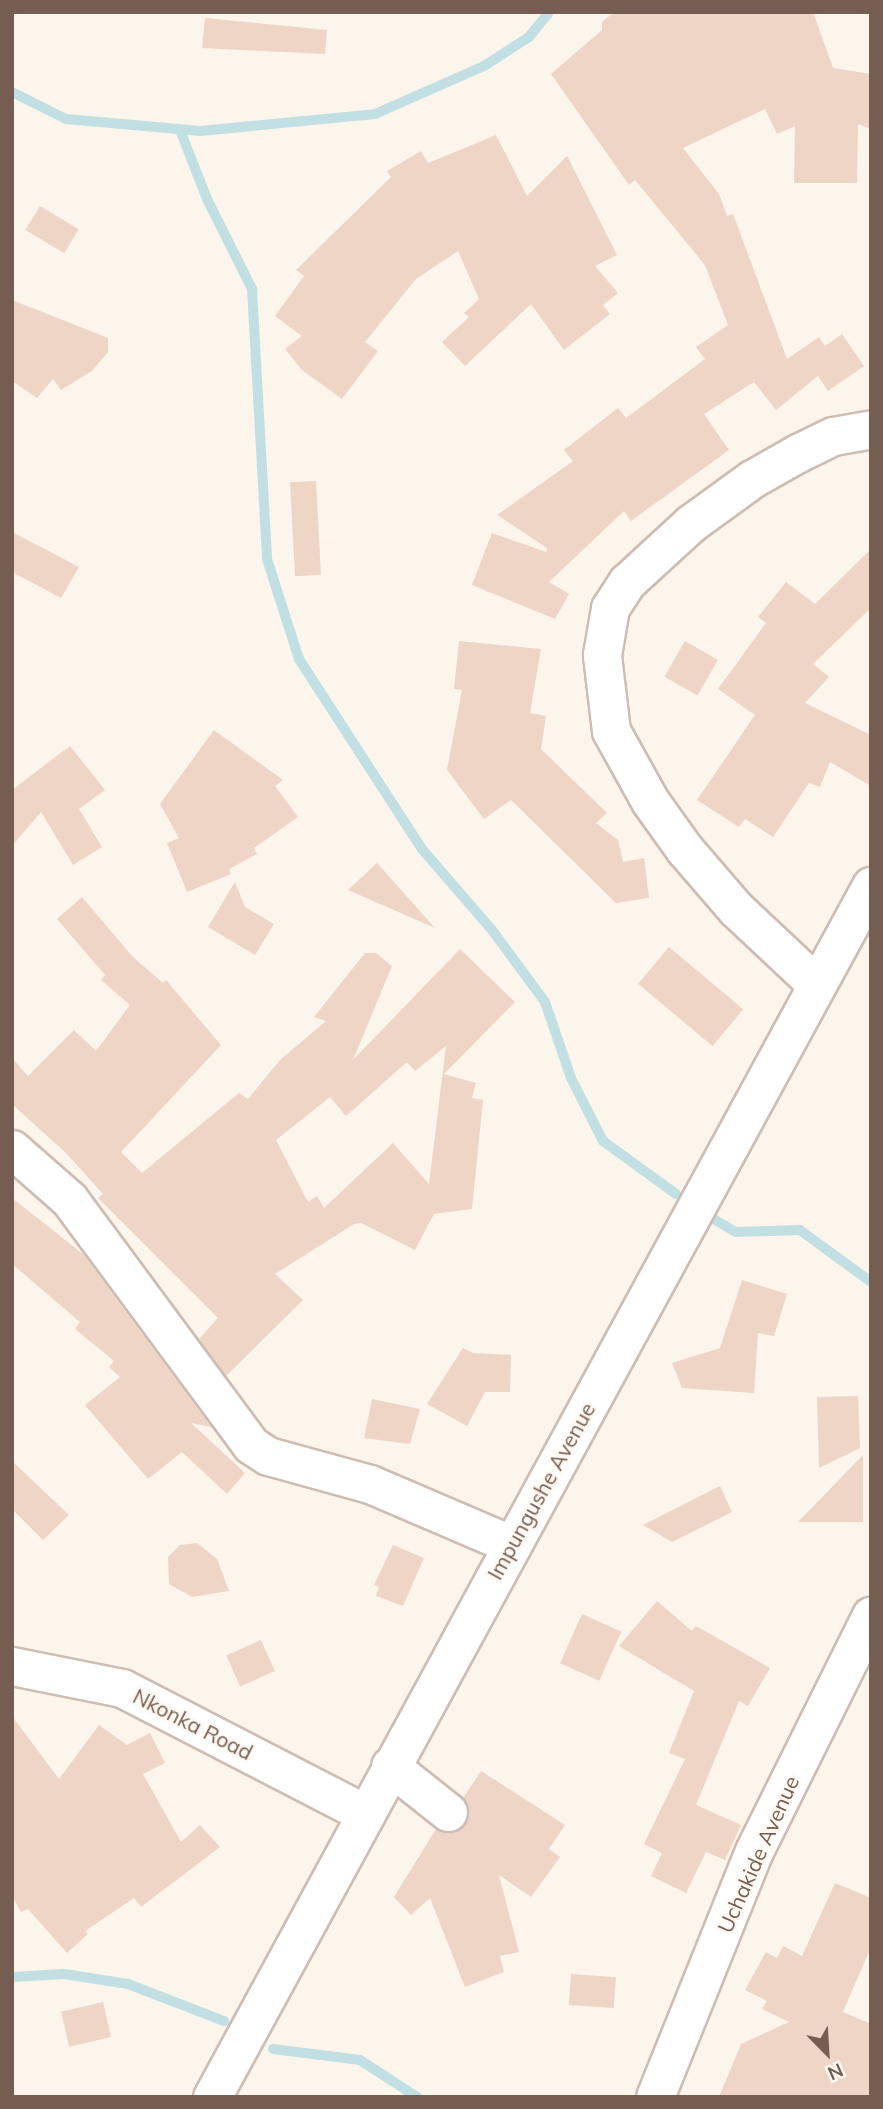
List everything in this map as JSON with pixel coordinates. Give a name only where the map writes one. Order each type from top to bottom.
[{"type":"street","points":[[816,984],[736,908],[685,850],[650,801],[611,731],[602,655],[610,608],[627,582],[690,524],[752,479],[798,453],[833,436],[871,429]]},
{"type":"street","name":"Impungushe Avenue","points":[[212,2097],[871,886]]},
{"type":"street","points":[[12,1149],[69,1199],[251,1445],[268,1456],[370,1484],[512,1545]]},
{"type":"street","name":"Uchakide Avenue","points":[[655,2097],[754,1851],[871,1615]]},
{"type":"street","name":"Nkonka Road","points":[[12,1667],[122,1688],[364,1814]]},
{"type":"street","points":[[390,1766],[448,1812]]},
{"type":"building","points":[[614,12],[813,12],[833,68],[871,74],[871,129],[858,124],[857,183],[794,183],[795,126],[777,134],[765,109],[683,148],[719,194],[727,216],[733,214],[787,359],[819,337],[825,346],[842,334],[864,366],[828,391],[818,376],[776,410],[754,382],[704,414],[729,450],[631,521],[624,511],[549,582],[569,594],[555,619],[472,585],[492,533],[546,552],[547,548],[497,515],[573,461],[564,450],[618,408],[626,418],[705,359],[696,347],[728,325],[705,265],[635,180],[629,185],[551,74],[602,30],[602,22]]},
{"type":"building","points":[[205,18],[327,30],[325,54],[202,48]]},
{"type":"building","points":[[496,135],[527,196],[567,156],[617,255],[595,266],[618,293],[603,305],[610,314],[564,350],[531,304],[465,366],[442,342],[469,317],[464,313],[479,299],[458,251],[416,279],[365,342],[378,351],[342,399],[302,370],[285,349],[302,336],[275,316],[304,276],[296,270],[391,177],[387,171],[421,151],[428,163]]},
{"type":"building","points":[[40,206],[79,229],[64,253],[26,230]]},
{"type":"building","points":[[12,300],[108,338],[108,352],[92,371],[61,390],[53,379],[37,398],[12,381]]},
{"type":"building","points":[[316,481],[321,575],[295,576],[290,482]]},
{"type":"building","points":[[12,532],[79,567],[61,598],[12,572]]},
{"type":"building","points":[[871,549],[871,608],[813,664],[829,677],[805,703],[871,735],[871,786],[830,762],[820,787],[809,783],[773,837],[745,819],[739,827],[697,800],[755,715],[718,689],[766,623],[758,617],[786,582],[815,604]]},
{"type":"building","points":[[459,641],[541,649],[530,713],[546,716],[541,749],[607,813],[596,823],[618,840],[623,862],[644,858],[649,898],[616,903],[511,800],[484,819],[447,770],[462,690],[454,689]]},
{"type":"building","points":[[685,641],[718,660],[697,696],[664,677]]},
{"type":"building","points":[[214,730],[283,780],[275,786],[298,817],[254,848],[257,854],[229,869],[231,874],[187,892],[167,843],[179,838],[160,804]]},
{"type":"building","points":[[70,746],[105,790],[79,809],[102,847],[73,865],[41,812],[12,846],[12,790]]},
{"type":"building","points":[[377,863],[435,928],[348,890]]},
{"type":"building","points":[[235,882],[245,907],[274,924],[255,955],[208,927]]},
{"type":"building","points":[[82,897],[133,957],[163,983],[166,980],[221,1045],[121,1152],[142,1173],[239,1093],[248,1099],[280,1060],[326,1021],[314,1017],[365,953],[376,953],[392,966],[353,1060],[460,949],[515,1002],[444,1074],[476,1083],[472,1098],[483,1100],[472,1209],[434,1214],[415,1250],[361,1223],[354,1224],[275,1274],[303,1300],[226,1376],[199,1339],[218,1318],[98,1198],[103,1194],[67,1154],[12,1104],[12,1058],[28,1076],[74,1030],[96,1051],[130,1005],[101,980],[105,975],[57,919]],"holes":[[[446,1046],[429,1184],[393,1143],[324,1208],[317,1196],[308,1202],[276,1140],[330,1097],[346,1116],[407,1062],[415,1071]]]},
{"type":"building","points":[[669,947],[743,1009],[712,1046],[638,984]]},
{"type":"building","points":[[12,1198],[83,1254],[211,1427],[191,1423],[245,1473],[227,1494],[182,1452],[148,1479],[85,1405],[120,1377],[109,1367],[114,1361],[75,1329],[80,1322],[12,1264]]},
{"type":"building","points":[[742,1280],[787,1294],[774,1336],[758,1333],[754,1393],[682,1388],[672,1363],[720,1348]]},
{"type":"building","points":[[463,1348],[473,1353],[511,1355],[510,1392],[485,1392],[467,1426],[427,1404]]},
{"type":"building","points":[[858,1396],[860,1448],[819,1468],[817,1397]]},
{"type":"building","points":[[372,1399],[420,1409],[410,1444],[364,1438]]},
{"type":"building","points":[[863,1455],[863,1522],[798,1522]]},
{"type":"building","points":[[12,1461],[69,1515],[43,1540],[12,1509]]},
{"type":"building","points":[[720,1486],[732,1512],[672,1542],[643,1525]]},
{"type":"building","points":[[197,1543],[217,1559],[229,1591],[192,1597],[169,1584],[168,1557],[180,1545]]},
{"type":"building","points":[[393,1545],[424,1558],[403,1606],[376,1596],[379,1587],[374,1585]]},
{"type":"building","points":[[657,1601],[692,1631],[696,1626],[770,1668],[748,1706],[739,1701],[696,1805],[741,1825],[725,1860],[706,1852],[686,1893],[651,1876],[662,1853],[644,1844],[685,1759],[669,1753],[694,1691],[619,1646]]},
{"type":"building","points":[[582,1614],[621,1631],[599,1681],[560,1663]]},
{"type":"building","points":[[261,1640],[275,1671],[240,1687],[226,1655]]},
{"type":"building","points":[[12,1716],[59,1779],[99,1725],[127,1745],[150,1733],[165,1763],[143,1774],[181,1842],[200,1825],[220,1847],[141,1907],[134,1898],[85,1931],[88,1934],[67,1953],[28,1909],[21,1912],[12,1896]]},
{"type":"building","points":[[481,1771],[565,1825],[549,1849],[560,1857],[531,1897],[499,1875],[519,1952],[500,1956],[504,1972],[465,1987],[430,1898],[411,1915],[394,1897],[436,1829],[455,1832],[465,1824],[469,1814],[463,1798]]},
{"type":"building","points":[[835,1883],[871,1898],[871,1947],[843,2012],[871,2024],[871,2097],[719,2097],[741,2044],[789,2022],[762,2009],[767,2001],[745,1990],[766,1952],[777,1958],[783,1946],[802,1956]]},
{"type":"building","points":[[571,1974],[616,1977],[614,2008],[569,2005]]},
{"type":"building","points":[[103,2002],[111,2037],[69,2047],[61,2012]]},
{"type":"waterway","points":[[12,92],[66,119],[200,131],[375,114],[484,66],[529,37],[549,12]]},
{"type":"waterway","points":[[180,130],[207,199],[252,289],[267,559],[299,659],[422,849],[492,930],[545,1002],[571,1078],[603,1141],[676,1194]]},
{"type":"waterway","points":[[715,1220],[736,1232],[800,1230],[871,1282]]},
{"type":"waterway","points":[[12,1977],[64,1974],[128,1984],[224,2021]]},
{"type":"waterway","points":[[273,2049],[360,2060],[417,2097]]}]
